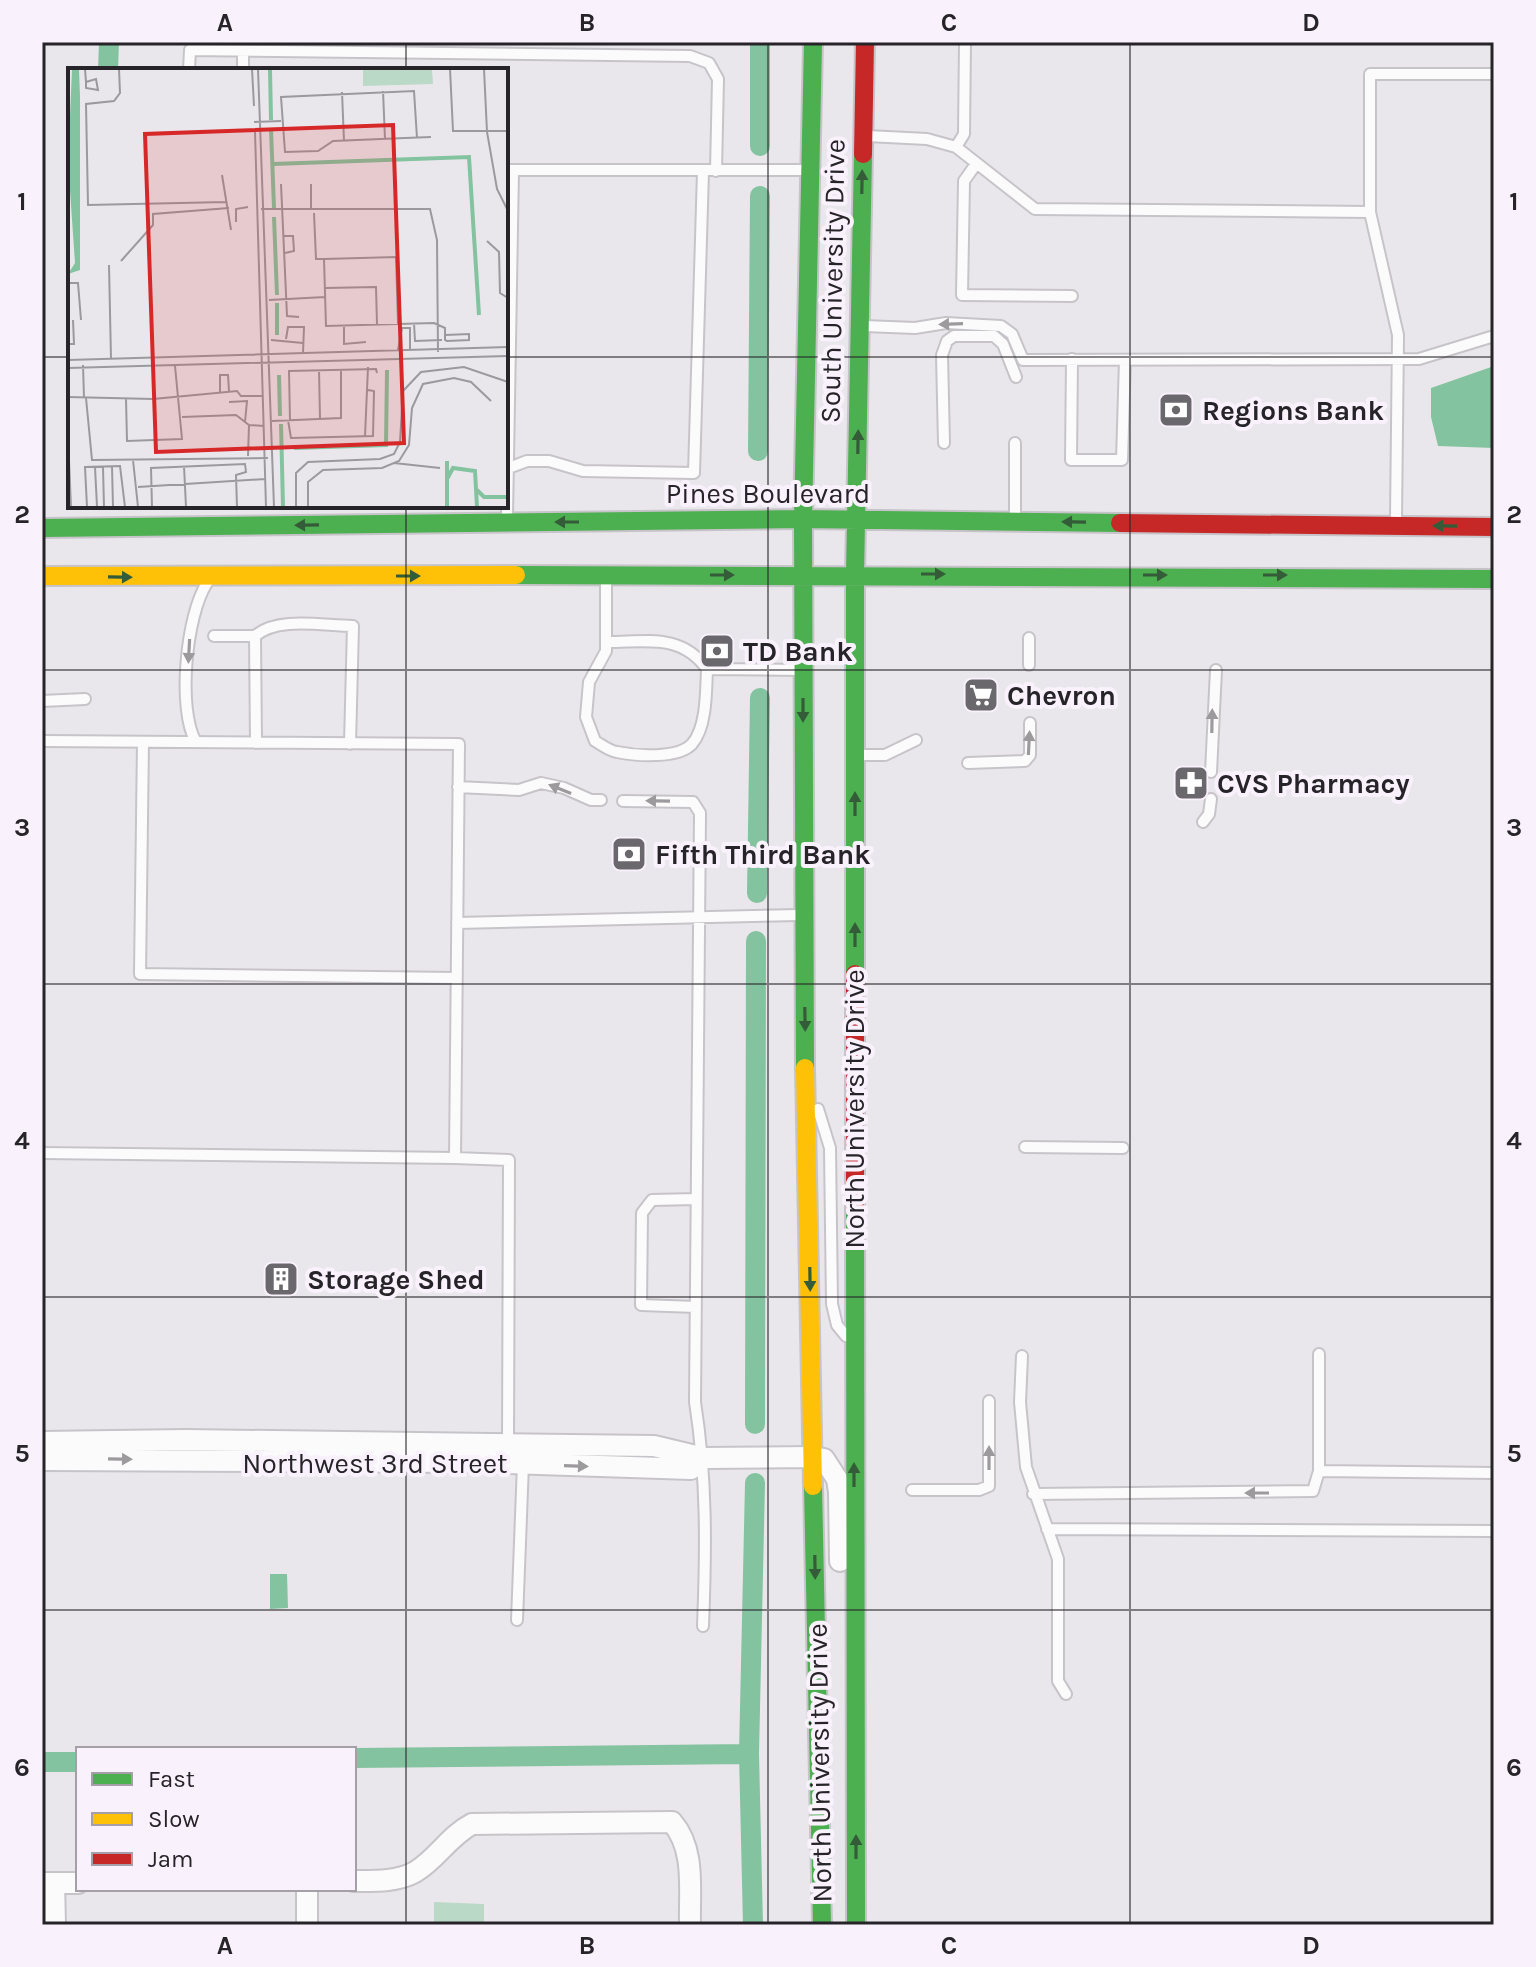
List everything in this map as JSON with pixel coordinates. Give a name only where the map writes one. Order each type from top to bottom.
[{"type":"main road","name":"South University Drive","points":[[803,519],[813,42]]},
{"type":"main road","name":"South University Drive","points":[[856,520],[865,42]]},
{"type":"main road","name":"Pines Boulevard","points":[[42,528],[212,521],[425,523],[803,519],[1494,527]]},
{"type":"main road","name":"North University Drive","points":[[803,519],[806,1069],[822,1925]]},
{"type":"main road","name":"North University Drive","points":[[856,520],[856,1925]]},
{"type":"main road","points":[[42,563],[203,552],[212,521]]},
{"type":"main road","points":[[249,545],[368,541],[425,523]]},
{"type":"main road","points":[[1389,545],[1396,525]]},
{"type":"main road","points":[[1459,545],[1494,546]]},
{"type":"main road","points":[[1313,575],[1366,558]]},
{"type":"main road","points":[[1407,577],[1413,558]]},
{"type":"main road","points":[[210,578],[224,559]]},
{"type":"main road","points":[[42,576],[210,578],[855,574],[1313,575],[1494,579]]},
{"type":"street","name":"Northwest 3rd Street","points":[[42,1442],[654,1446],[704,1458],[813,1457]]},
{"type":"street","name":"North University Drive","points":[[813,1457],[824,1459],[832,1469],[839,1492],[842,1684],[855,1697]]},
{"type":"street","name":"Northwest 3rd Street","points":[[42,1460],[523,1464],[691,1469],[704,1458]]},
{"type":"street","points":[[356,1881],[397,1879],[414,1873],[463,1829],[488,1822],[672,1822],[684,1836],[688,1853],[690,1925]]},
{"type":"street","points":[[55,1925],[48,1883],[76,1883]]},
{"type":"street","points":[[307,1891],[307,1925]]},
{"type":"lane","points":[[956,147],[964,134],[965,42]]},
{"type":"lane","points":[[189,68],[190,50],[700,58],[715,70],[718,79],[716,171]]},
{"type":"lane","points":[[243,52],[243,68]]},
{"type":"lane","points":[[1396,525],[1399,359],[1395,314],[1370,212],[1370,74],[1494,74]]},
{"type":"lane","points":[[863,135],[927,139],[956,147],[1024,204],[1046,211],[1370,212]]},
{"type":"lane","points":[[976,164],[964,181],[962,295],[1072,296]]},
{"type":"lane","points":[[703,172],[694,473],[583,471],[549,461],[527,461],[508,469],[510,170],[810,170]]},
{"type":"lane","points":[[861,326],[915,328],[946,323],[1001,326],[1012,334],[1023,360],[1399,359],[1436,355],[1494,336]]},
{"type":"lane","points":[[944,443],[942,355],[947,341],[964,334],[994,336],[1003,344],[1016,377]]},
{"type":"lane","points":[[1072,359],[1071,460],[1122,460],[1125,360]]},
{"type":"lane","points":[[1015,443],[1015,521]]},
{"type":"lane","points":[[507,508],[507,522]]},
{"type":"lane","points":[[606,575],[606,651],[589,682],[586,717],[595,741],[615,752],[674,753],[692,744],[701,723],[707,669],[694,651],[673,643],[607,642]]},
{"type":"lane","points":[[196,742],[187,727],[188,645],[201,592],[210,578]]},
{"type":"lane","points":[[214,636],[255,636],[266,627],[353,626],[350,744]]},
{"type":"lane","points":[[255,636],[256,743]]},
{"type":"lane","points":[[1029,638],[1029,665]]},
{"type":"lane","points":[[707,669],[803,670]]},
{"type":"lane","points":[[1211,772],[1216,670]]},
{"type":"lane","points":[[42,701],[85,699]]},
{"type":"lane","points":[[968,763],[1025,761],[1030,755],[1030,723]]},
{"type":"lane","points":[[855,755],[885,755],[916,740]]},
{"type":"lane","points":[[42,741],[459,744],[455,1158]]},
{"type":"lane","points":[[143,742],[140,974],[456,978]]},
{"type":"lane","points":[[458,787],[519,790],[529,784],[552,784],[576,795],[601,800]]},
{"type":"lane","points":[[1203,822],[1209,814],[1211,799]]},
{"type":"lane","points":[[623,801],[693,802],[700,813],[695,1402],[704,1458],[707,1512],[703,1626]]},
{"type":"lane","points":[[457,923],[804,915]]},
{"type":"lane","points":[[806,1069],[830,1148],[832,1304],[837,1325],[854,1341]]},
{"type":"lane","points":[[1025,1147],[1123,1148]]},
{"type":"lane","points":[[42,1153],[509,1160],[508,1444]]},
{"type":"lane","points":[[696,1199],[652,1200],[642,1213],[641,1305],[696,1307]]},
{"type":"lane","points":[[1033,1494],[1310,1493],[1315,1488],[1319,1471],[1319,1354]]},
{"type":"lane","points":[[1022,1356],[1022,1439],[1033,1494],[1058,1559],[1058,1681],[1066,1694]]},
{"type":"lane","points":[[912,1490],[979,1490],[989,1486],[989,1401]]},
{"type":"lane","points":[[517,1620],[523,1464]]},
{"type":"lane","points":[[1319,1471],[1494,1473]]},
{"type":"lane","points":[[1047,1529],[1494,1531]]},
{"type":"shaded area","points":[[1494,366],[1494,448],[1438,446],[1431,417],[1431,388]]},
{"type":"shaded area","points":[[270,1574],[287,1574],[288,1608],[270,1609]]},
{"type":"shaded area","points":[[434,1902],[484,1904],[484,1925],[434,1925]]},
{"type":"waterway","points":[[108,68],[109,42]]},
{"type":"waterway","points":[[760,42],[760,146]]},
{"type":"waterway","points":[[758,451],[760,196]]},
{"type":"waterway","points":[[757,893],[760,698]]},
{"type":"waterway","points":[[755,1424],[756,941]]},
{"type":"waterway","points":[[753,1925],[749,1754],[755,1483]]},
{"type":"waterway","points":[[356,1758],[749,1754]]},
{"type":"waterway","points":[[42,1762],[76,1762]]},
{"type":"traffic: fast","points":[[805,1068],[803,519],[813,42]]},
{"type":"traffic: fast","points":[[855,974],[855,574],[863,154]]},
{"type":"traffic: fast","points":[[42,528],[803,519],[1120,523]]},
{"type":"traffic: fast","points":[[516,575],[1494,579]]},
{"type":"traffic: fast","points":[[855,1207],[856,1925]]},
{"type":"traffic: fast","points":[[813,1486],[822,1925]]},
{"type":"traffic: slow","points":[[42,576],[516,575]]},
{"type":"traffic: slow","points":[[805,1068],[813,1486]]},
{"type":"traffic: jam","points":[[863,154],[865,42]]},
{"type":"traffic: jam","points":[[1120,523],[1494,527]]},
{"type":"traffic: jam","points":[[855,974],[855,1207]]},
{"type":"place","name":"Regions Bank","points":[[1176,410]]},
{"type":"place","name":"TD Bank","points":[[717,651]]},
{"type":"place","name":"Chevron","points":[[981,695]]},
{"type":"place","name":"CVS Pharmacy","points":[[1191,783]]},
{"type":"place","name":"Fifth Third Bank","points":[[629,854]]},
{"type":"place","name":"Storage Shed","points":[[281,1279]]}]
